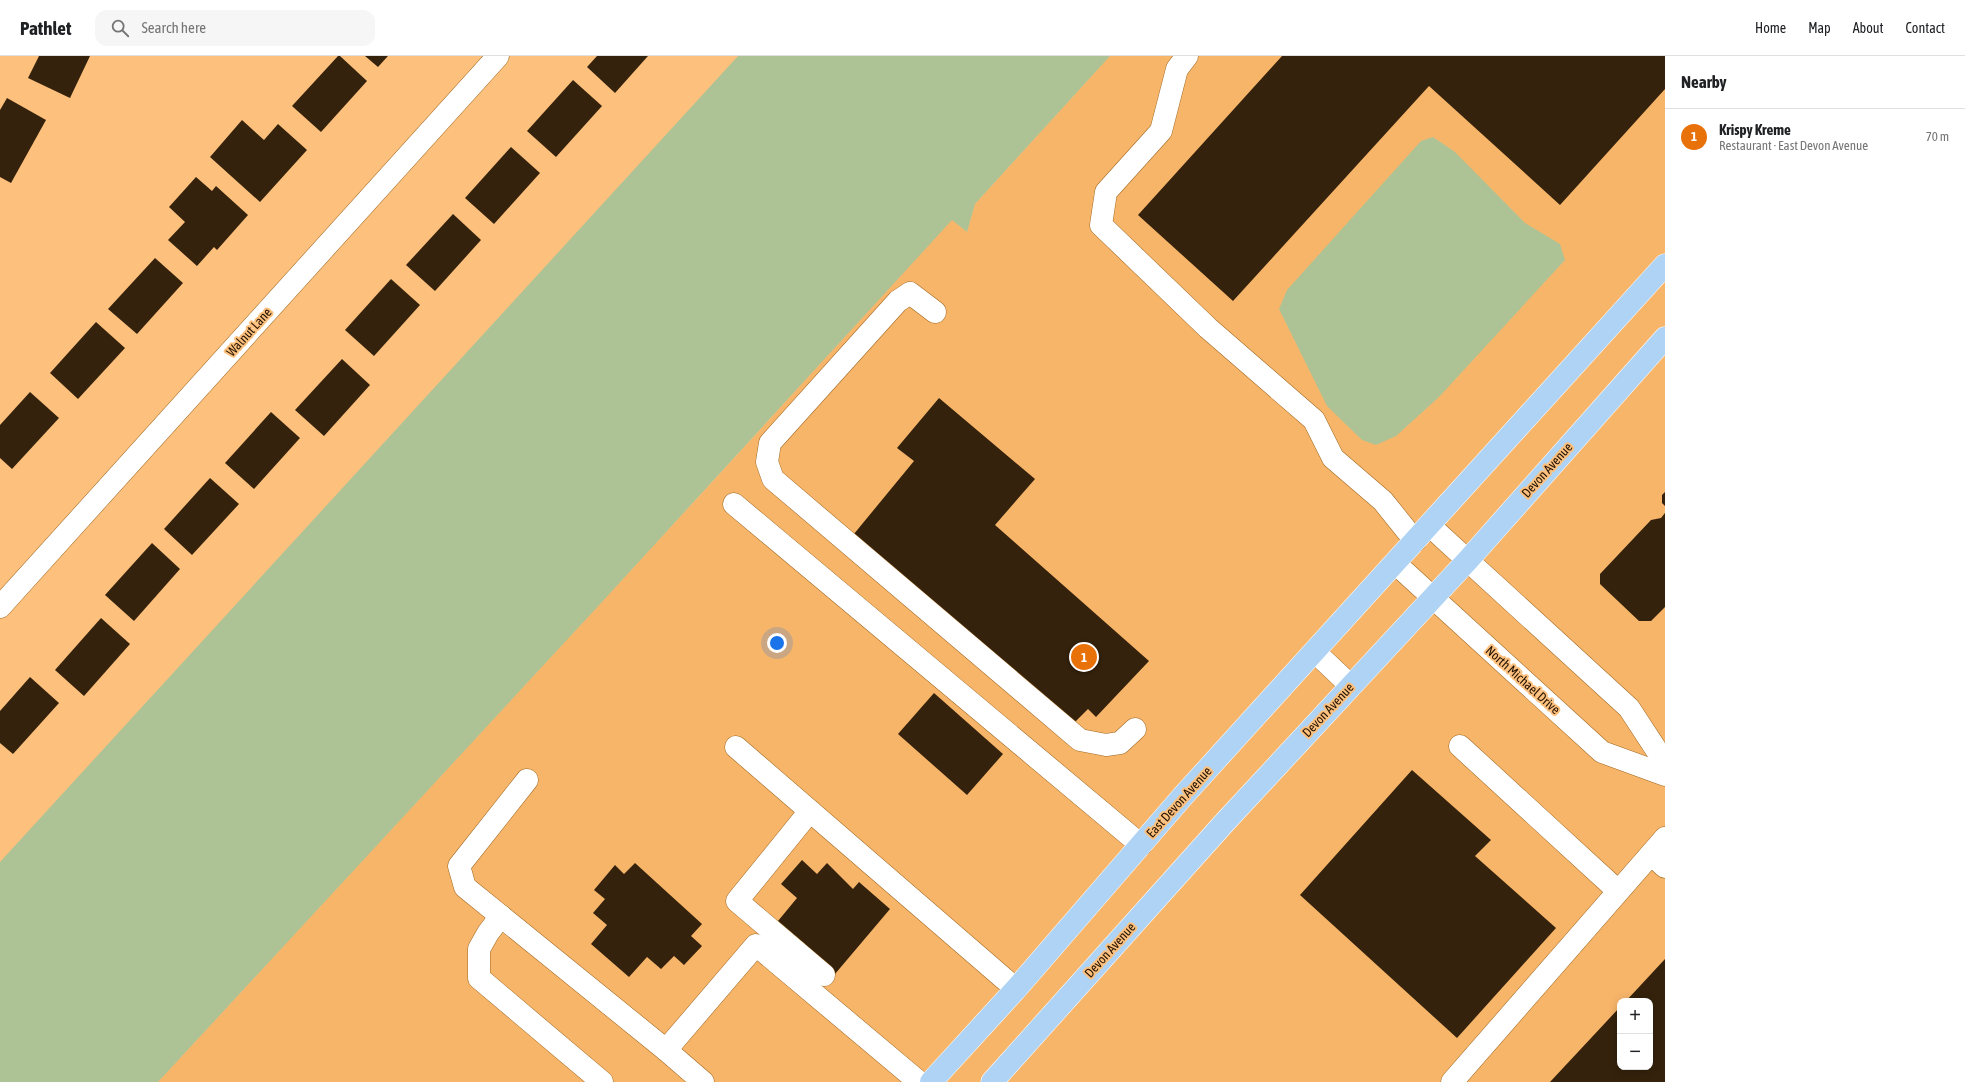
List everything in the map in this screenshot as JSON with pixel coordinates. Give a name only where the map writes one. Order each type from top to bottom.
[{"type":"main road","points":[[1429,525],[1665,265]]},
{"type":"main road","name":"Devon Avenue","points":[[992,1082],[1351,686],[1468,560],[1665,338]]},
{"type":"main road","name":"East Devon Avenue","points":[[931,1082],[1016,989],[1141,844],[1429,525]]},
{"type":"street","name":"Walnut Lane","points":[[0,607],[498,56]]},
{"type":"street","points":[[1187,56],[1177,69],[1161,131],[1106,192],[1101,225],[1208,328],[1314,420],[1333,458],[1383,501],[1415,541]]},
{"type":"street","points":[[935,312],[910,293],[898,301],[770,443],[767,462],[773,479],[1080,740],[1106,745],[1120,743],[1135,729]]},
{"type":"street","points":[[734,504],[1141,844]]},
{"type":"street","points":[[1429,525],[1628,708],[1665,763]]},
{"type":"street","name":"North Michael Drive","points":[[1395,563],[1602,752],[1665,775]]},
{"type":"street","points":[[1315,652],[1351,686]]},
{"type":"street","points":[[1460,746],[1618,891]]},
{"type":"street","points":[[736,747],[1016,989]]},
{"type":"street","points":[[527,780],[459,866],[465,888],[704,1082]]},
{"type":"street","points":[[810,812],[737,900],[824,975]]},
{"type":"street","points":[[1452,1082],[1618,891],[1660,853]]},
{"type":"street","points":[[501,916],[488,933],[479,949],[479,978],[602,1082]]},
{"type":"street","points":[[666,1050],[756,945],[919,1082]]},
{"type":"shaded area","points":[[1110,56],[1665,56],[1665,1082],[158,1082],[730,463],[952,219],[967,232],[975,204]]},
{"type":"green space","points":[[738,56],[1110,56],[975,204],[967,232],[952,220],[602,602],[158,1082],[0,1082],[0,862]]},
{"type":"green space","points":[[1433,137],[1455,152],[1525,223],[1560,244],[1565,260],[1439,397],[1396,436],[1376,445],[1362,440],[1327,406],[1279,309],[1287,290],[1421,141]]},
{"type":"building","points":[[39,56],[90,56],[70,98],[28,78]]},
{"type":"building","points":[[338,56],[340,56],[367,81],[321,132],[292,106]]},
{"type":"building","points":[[365,56],[388,56],[378,67]]},
{"type":"building","points":[[597,56],[648,56],[615,93],[587,67]]},
{"type":"building","points":[[1282,56],[1665,56],[1665,89],[1560,205],[1429,86],[1233,301],[1138,215]]},
{"type":"building","points":[[573,80],[602,106],[556,157],[527,131]]},
{"type":"building","points":[[7,98],[46,120],[11,183],[0,177],[0,110]]},
{"type":"building","points":[[242,120],[264,140],[278,124],[307,150],[260,202],[210,157]]},
{"type":"building","points":[[511,147],[540,173],[494,224],[465,198]]},
{"type":"building","points":[[196,177],[212,191],[216,186],[248,215],[217,250],[214,247],[197,266],[168,240],[185,222],[169,207]]},
{"type":"building","points":[[453,214],[481,240],[435,291],[406,265]]},
{"type":"building","points":[[155,258],[183,283],[137,334],[108,309]]},
{"type":"building","points":[[391,279],[420,305],[374,356],[345,330]]},
{"type":"building","points":[[96,322],[125,348],[78,399],[50,373]]},
{"type":"building","points":[[342,359],[370,385],[324,436],[295,410]]},
{"type":"building","points":[[30,392],[59,418],[12,469],[0,458],[0,425]]},
{"type":"building","points":[[939,398],[1035,479],[995,525],[1149,661],[1096,717],[1088,709],[1068,729],[849,540],[914,461],[897,448]]},
{"type":"building","points":[[271,412],[300,438],[254,489],[225,463]]},
{"type":"building","points":[[210,478],[239,504],[192,555],[164,529]]},
{"type":"building","points":[[1665,492],[1665,506],[1662,503],[1662,495]]},
{"type":"building","points":[[1665,513],[1665,607],[1651,621],[1639,621],[1600,584],[1600,574],[1651,520],[1661,518]]},
{"type":"building","points":[[152,543],[180,569],[134,621],[105,595]]},
{"type":"building","points":[[101,618],[130,644],[84,696],[55,670]]},
{"type":"building","points":[[30,677],[59,703],[13,754],[0,743],[0,711]]},
{"type":"building","points":[[934,693],[1003,754],[967,795],[898,734]]},
{"type":"building","points":[[1412,770],[1491,840],[1475,856],[1556,928],[1457,1038],[1300,895]]},
{"type":"building","points":[[802,860],[817,874],[827,863],[853,889],[859,882],[890,909],[835,974],[803,947],[805,944],[778,921],[797,898],[781,884]]},
{"type":"building","points":[[635,863],[702,924],[691,936],[702,946],[684,965],[674,956],[661,969],[647,957],[629,977],[591,944],[607,925],[593,913],[605,899],[594,890],[615,865],[624,874]]},
{"type":"building","points":[[1665,959],[1665,1082],[1550,1082],[1617,1010],[1617,1070],[1653,1070],[1653,998],[1629,998]]},
{"type":"place","name":"Krispy Kreme","points":[[1084,657]]}]
